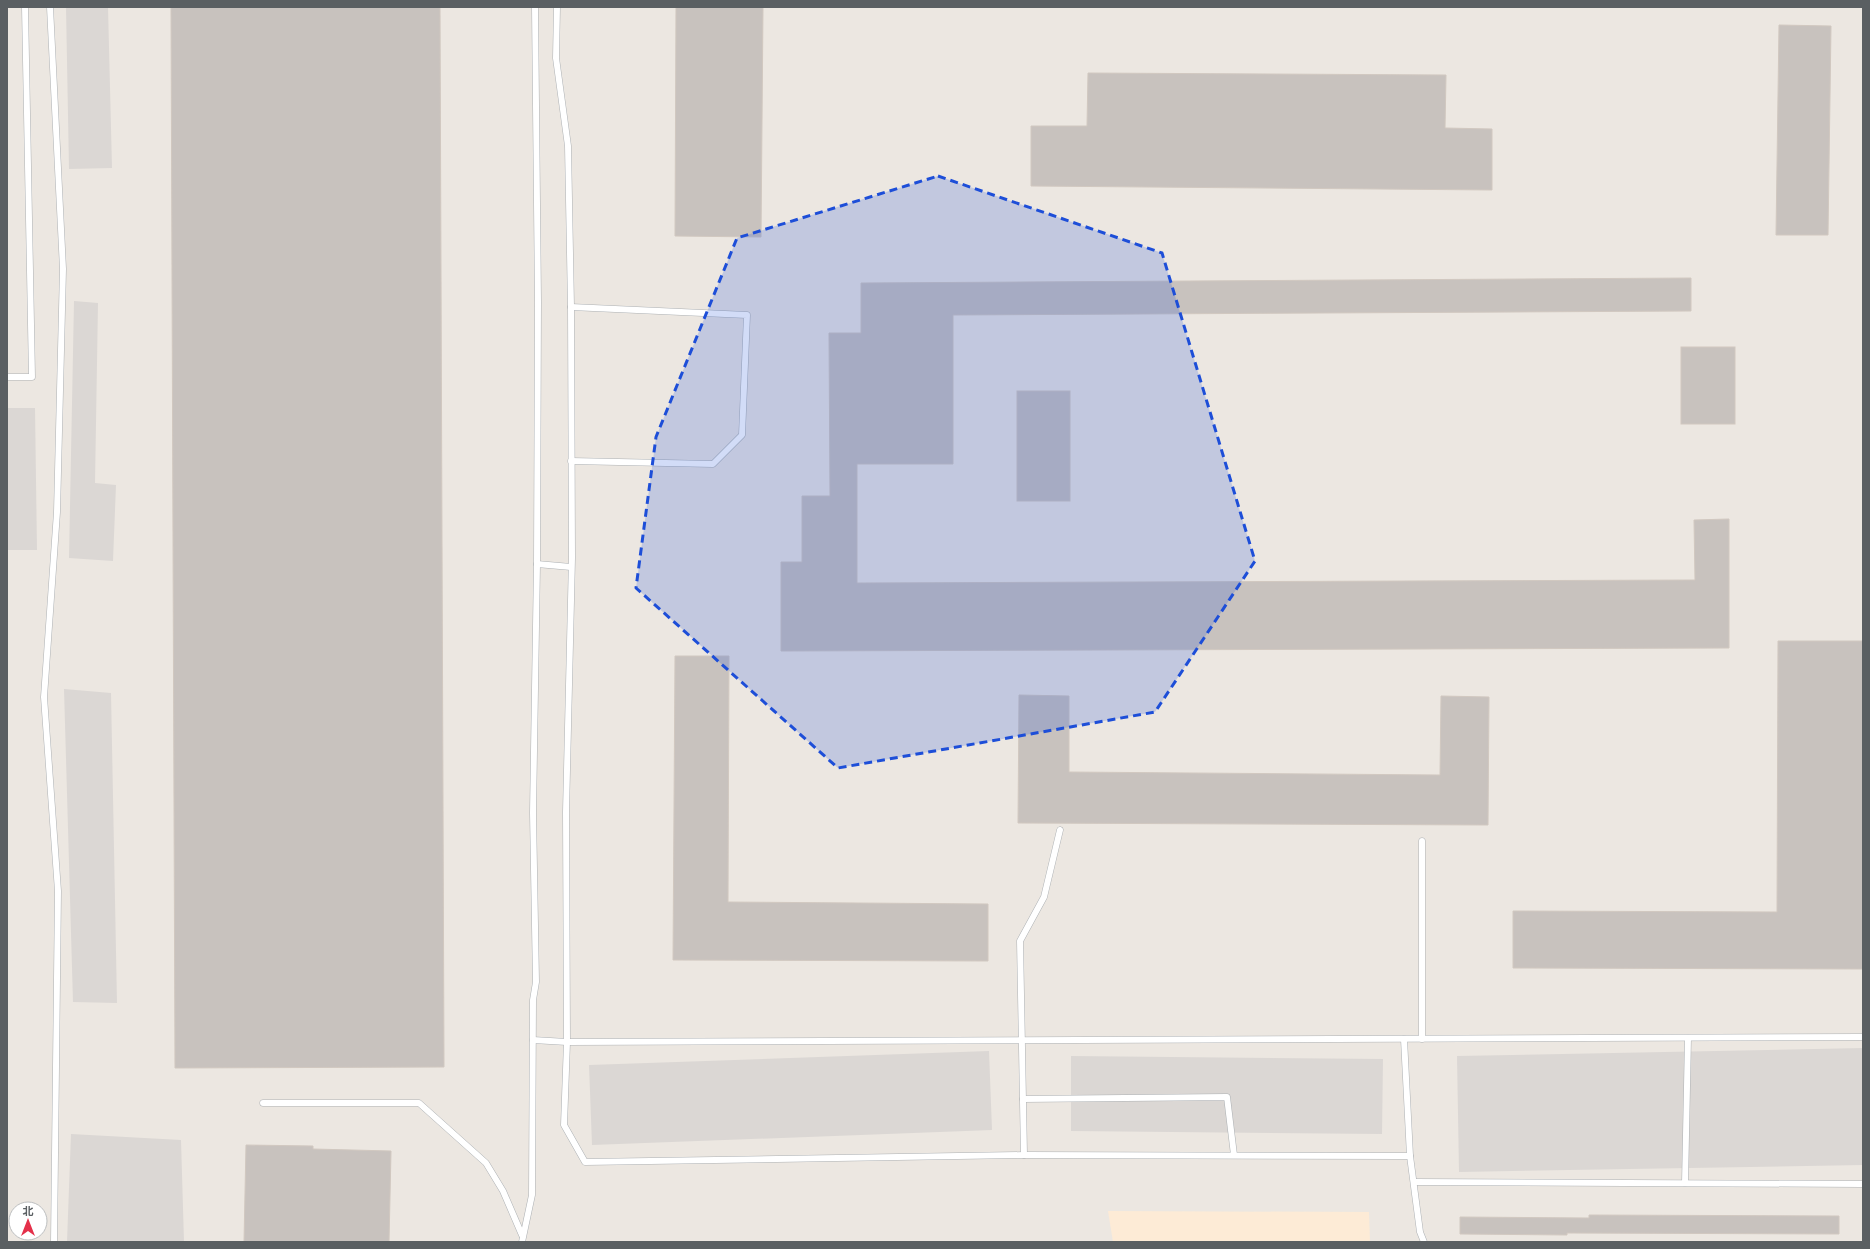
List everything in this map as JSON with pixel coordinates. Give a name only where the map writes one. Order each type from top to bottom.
[{"type":"lane","points":[[7,377],[32,377],[25,7]]},
{"type":"lane","points":[[50,7],[63,269],[57,512],[44,697],[58,892],[54,1242]]},
{"type":"lane","points":[[522,1242],[522,1235],[532,1195],[533,1000],[536,982],[533,813],[538,564],[538,302],[535,7]]},
{"type":"lane","points":[[557,7],[556,58],[568,146],[571,307],[571,567],[566,812],[566,1042],[564,1126],[585,1162],[1024,1155],[1410,1156]]},
{"type":"lane","points":[[571,307],[747,315],[742,434],[713,464],[571,461]]},
{"type":"lane","points":[[538,564],[571,567]]},
{"type":"lane","points":[[1024,1155],[1020,941],[1044,897],[1060,830]]},
{"type":"lane","points":[[1422,841],[1422,1039]]},
{"type":"lane","points":[[533,1040],[566,1042],[1022,1041],[1863,1037]]},
{"type":"lane","points":[[1685,1183],[1688,1038]]},
{"type":"lane","points":[[1404,1039],[1410,1156],[1420,1232],[1424,1242]]},
{"type":"lane","points":[[1023,1099],[1227,1097],[1234,1155]]},
{"type":"lane","points":[[263,1102],[419,1102],[486,1163],[504,1191],[522,1235]]},
{"type":"lane","points":[[1414,1182],[1863,1184]]},
{"type":"highlighted area","points":[[938,176],[1162,253],[1255,561],[1155,712],[838,768],[636,588],[656,437],[737,238]]},
{"type":"shaded area","points":[[66,7],[108,7],[112,168],[69,169]]},
{"type":"shaded area","points":[[74,301],[98,303],[95,483],[116,485],[113,561],[69,558]]},
{"type":"shaded area","points":[[7,408],[35,408],[37,550],[7,550]]},
{"type":"shaded area","points":[[64,689],[111,693],[117,1003],[73,1002]]},
{"type":"shaded area","points":[[1863,1048],[1863,1165],[1459,1172],[1457,1056]]},
{"type":"shaded area","points":[[989,1051],[992,1130],[592,1145],[589,1065]]},
{"type":"shaded area","points":[[1071,1056],[1383,1059],[1382,1134],[1071,1131]]},
{"type":"shaded area","points":[[71,1134],[181,1140],[184,1242],[67,1242]]},
{"type":"shaded area","points":[[1108,1211],[1369,1212],[1370,1242],[1113,1242]]},
{"type":"building","points":[[171,7],[440,7],[444,1067],[175,1068]]},
{"type":"building","points":[[676,7],[763,7],[761,237],[675,236]]},
{"type":"building","points":[[1779,25],[1831,26],[1828,235],[1776,235]]},
{"type":"building","points":[[1088,73],[1446,75],[1445,128],[1492,129],[1492,190],[1031,186],[1031,126],[1087,126]]},
{"type":"building","points":[[1691,278],[1691,311],[953,315],[953,464],[857,464],[857,583],[1695,580],[1694,520],[1729,519],[1729,648],[781,651],[781,562],[802,562],[802,496],[830,496],[829,333],[861,333],[861,283]]},
{"type":"building","points":[[1681,347],[1735,347],[1735,424],[1681,424]]},
{"type":"building","points":[[1017,391],[1070,391],[1070,501],[1017,501]]},
{"type":"building","points":[[1778,641],[1863,641],[1863,969],[1513,968],[1513,911],[1777,912]]},
{"type":"building","points":[[675,656],[729,656],[728,902],[988,904],[988,961],[673,960]]},
{"type":"building","points":[[1019,695],[1069,696],[1069,772],[1440,775],[1441,696],[1489,697],[1488,825],[1018,823]]},
{"type":"building","points":[[246,1145],[313,1146],[313,1149],[391,1151],[389,1242],[244,1242]]},
{"type":"building","points":[[1589,1215],[1839,1216],[1839,1234],[1460,1234],[1460,1217],[1589,1218]]}]
